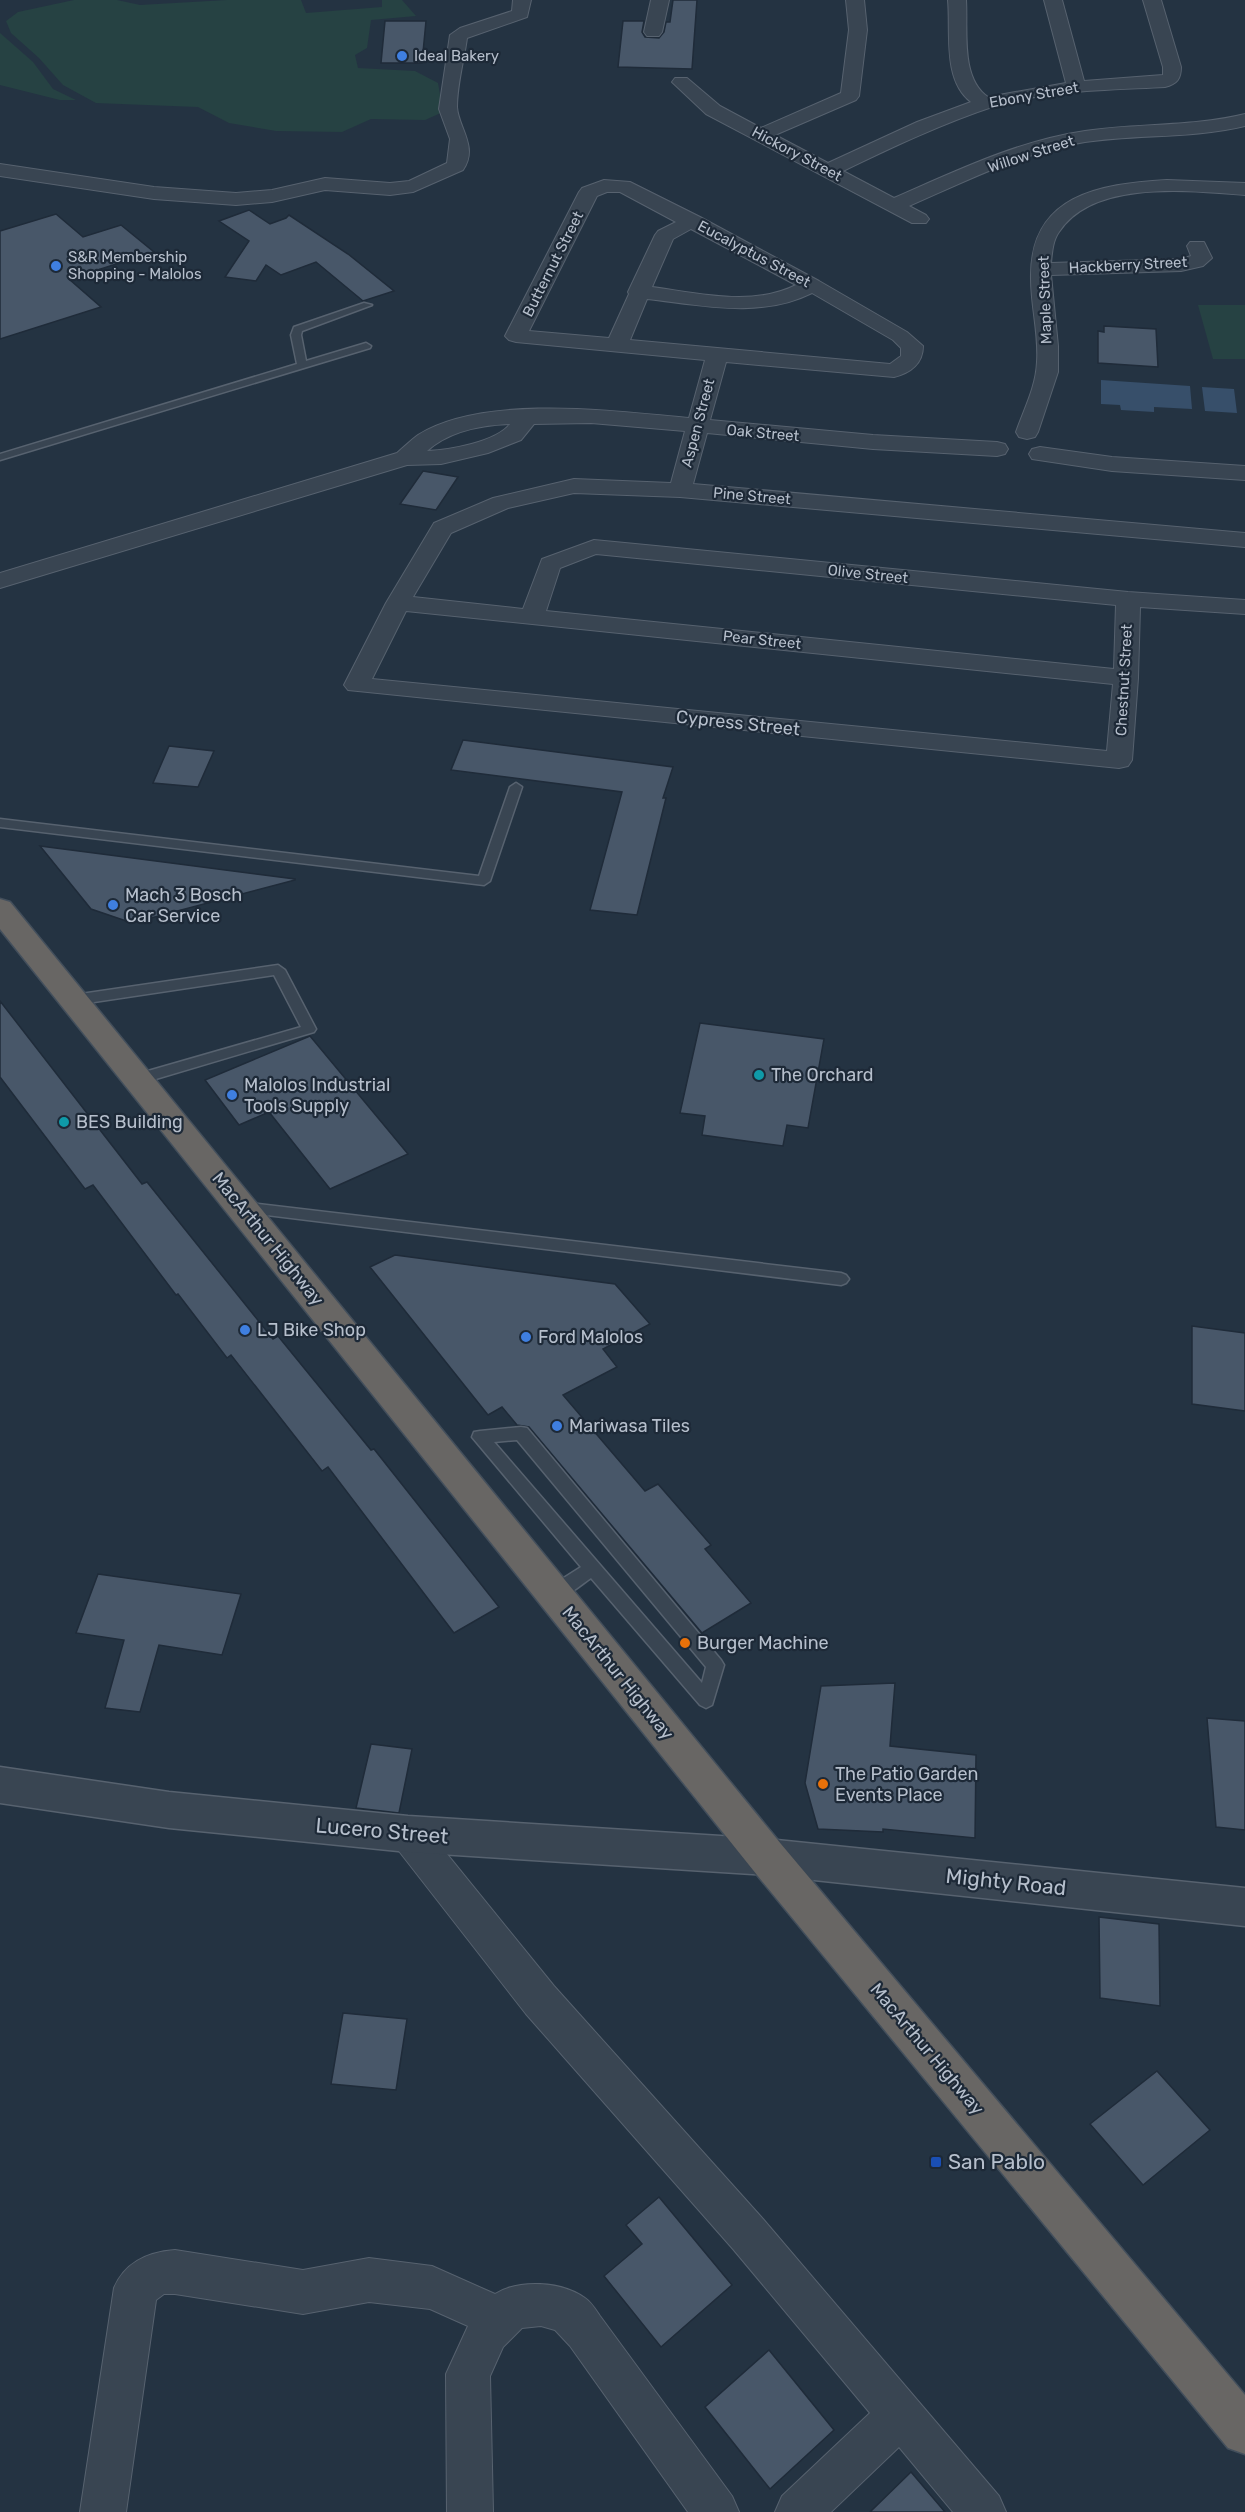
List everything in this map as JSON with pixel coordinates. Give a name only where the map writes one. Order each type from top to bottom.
[{"type":"highway","name":"MacArthur Highway","points":[[0,909],[767,1857],[1245,2431]]},
{"type":"street","points":[[0,170],[153,193],[236,199],[272,196],[325,184],[390,189],[413,186],[456,166],[459,139],[448,108],[459,35],[508,21],[521,13],[522,0]]},
{"type":"street","points":[[653,33],[660,0]]},
{"type":"street","points":[[760,135],[850,96],[858,30],[855,0]]},
{"type":"street","points":[[957,0],[960,25],[960,69],[970,93],[985,104]]},
{"type":"street","points":[[1053,0],[1076,87]]},
{"type":"street","name":"Ebony Street","points":[[827,171],[958,112],[985,104],[1076,87],[1165,82],[1172,77],[1172,67],[1152,0]]},
{"type":"street","name":"Hickory Street","points":[[681,82],[713,110],[919,219]]},
{"type":"street","name":"Willow Street","points":[[894,205],[1018,155],[1064,141],[1112,133],[1207,129],[1245,120]]},
{"type":"street","name":"Eucalyptus Street","points":[[589,192],[604,186],[623,186],[812,285],[900,336],[912,346],[912,358],[894,371],[717,355]]},
{"type":"street","name":"Maple Street","points":[[1027,432],[1047,372],[1041,269],[1044,246],[1049,231],[1058,218],[1073,207],[1096,196],[1153,186],[1245,189]]},
{"type":"street","name":"Butternut Street","points":[[589,192],[516,336],[616,346]]},
{"type":"street","points":[[693,221],[664,235],[616,346],[717,355]]},
{"type":"street","name":"Hackberry Street","points":[[1041,269],[1181,265],[1196,262],[1202,258],[1197,246]]},
{"type":"street","points":[[638,292],[736,302],[761,301],[786,297],[812,285]]},
{"type":"street","name":"Aspen Street","points":[[680,490],[717,355]]},
{"type":"street","name":"Oak Street","points":[[0,581],[405,458],[441,457],[480,448],[513,435],[529,416],[591,416],[885,443],[998,449],[1018,458],[1034,457],[1040,454]]},
{"type":"street","points":[[998,449],[995,444],[1000,435],[1017,431],[1027,432],[1044,442],[1046,446],[1040,454],[1112,464],[1245,473]]},
{"type":"street","name":"Pine Street","points":[[357,685],[398,603],[442,528],[501,503],[574,486],[680,490],[1245,540]]},
{"type":"street","name":"Olive Street","points":[[532,617],[550,564],[594,547],[1128,599],[1245,607]]},
{"type":"street","name":"Chestnut Street","points":[[1119,760],[1126,678],[1128,599]]},
{"type":"street","name":"Pear Street","points":[[398,603],[1126,678]]},
{"type":"street","name":"Cypress Street","points":[[357,685],[1119,760]]},
{"type":"street","name":"Lucero Street","points":[[0,1785],[170,1810],[408,1834],[767,1857]]},
{"type":"street","points":[[408,1834],[540,2000],[748,2234],[983,2512]]},
{"type":"street","name":"Mighty Road","points":[[767,1857],[1245,1907]]},
{"type":"street","points":[[103,2512],[136,2289],[157,2273],[175,2272],[303,2292],[369,2280],[432,2288],[501,2319]]},
{"type":"street","points":[[470,2512],[468,2374],[488,2332],[512,2308],[541,2304],[569,2313],[585,2331],[716,2512]]},
{"type":"street","points":[[798,2512],[901,2415]]},
{"type":"lane","points":[[303,365],[296,335],[298,329],[367,305]]},
{"type":"lane","points":[[0,457],[366,346]]},
{"type":"lane","points":[[0,824],[484,881],[516,788]]},
{"type":"lane","points":[[74,1000],[278,970],[309,1029],[139,1079]]},
{"type":"lane","points":[[242,1207],[841,1279]]},
{"type":"lane","points":[[521,1433],[715,1665],[706,1700],[593,1568],[480,1437],[521,1433]]},
{"type":"lane","points":[[554,1593],[593,1568]]},
{"type":"green space","points":[[74,0],[117,0],[140,5],[227,0],[301,0],[306,13],[382,7],[382,0],[402,0],[416,16],[371,20],[367,48],[355,55],[358,68],[415,71],[438,83],[443,112],[425,120],[371,119],[342,132],[276,131],[229,123],[198,107],[96,103],[63,85],[39,58],[11,33],[6,21],[18,12]]},
{"type":"green space","points":[[0,33],[33,62],[53,89],[76,100],[60,100],[0,85]]},
{"type":"green space","points":[[1198,305],[1245,305],[1245,359],[1213,359]]},
{"type":"water","points":[[1101,380],[1190,386],[1192,409],[1154,407],[1154,412],[1121,410],[1120,405],[1101,404]]},
{"type":"water","points":[[1202,387],[1234,389],[1237,413],[1205,411]]},
{"type":"building","points":[[673,0],[697,0],[692,69],[618,67],[623,21],[644,21],[642,32],[645,37],[659,38],[664,32],[666,22],[670,22]]},
{"type":"building","points":[[385,21],[426,21],[422,63],[381,63]]},
{"type":"building","points":[[249,210],[270,224],[289,215],[348,254],[394,291],[363,301],[316,262],[281,275],[266,265],[256,281],[225,277],[249,241],[219,221]]},
{"type":"building","name":"S&R Membership Shopping - Malolos","points":[[56,214],[83,237],[121,225],[154,252],[69,279],[101,307],[0,339],[0,231]]},
{"type":"building","points":[[1104,326],[1156,329],[1158,367],[1098,363],[1098,331],[1104,332]]},
{"type":"building","points":[[423,471],[458,477],[436,510],[400,504]]},
{"type":"building","points":[[463,740],[673,767],[663,798],[666,798],[637,915],[590,910],[622,792],[451,770]]},
{"type":"building","points":[[169,746],[214,751],[198,787],[153,783]]},
{"type":"building","points":[[40,846],[295,880],[132,923],[91,909]]},
{"type":"building","points":[[0,1001],[142,1184],[147,1182],[273,1339],[278,1336],[371,1450],[374,1449],[499,1607],[454,1633],[328,1467],[322,1471],[231,1355],[227,1358],[93,1185],[85,1189],[0,1077]]},
{"type":"building","points":[[700,1023],[824,1039],[808,1128],[787,1125],[783,1146],[702,1135],[705,1116],[680,1113]]},
{"type":"building","points":[[310,1036],[408,1154],[330,1189],[269,1112],[239,1125],[205,1080]]},
{"type":"building","name":"Ford Malolos","points":[[395,1255],[615,1284],[650,1324],[603,1349],[617,1367],[563,1395],[645,1491],[658,1484],[711,1545],[705,1549],[751,1603],[702,1633],[529,1427],[517,1425],[502,1407],[488,1415],[370,1267]]},
{"type":"building","points":[[1192,1326],[1245,1333],[1245,1411],[1192,1404]]},
{"type":"building","points":[[98,1574],[241,1594],[222,1655],[159,1645],[140,1712],[105,1708],[124,1640],[76,1633]]},
{"type":"building","points":[[895,1683],[890,1746],[976,1755],[975,1838],[883,1829],[883,1832],[818,1829],[805,1783],[821,1686]]},
{"type":"building","points":[[1207,1718],[1245,1721],[1245,1830],[1216,1827]]},
{"type":"building","points":[[371,1744],[412,1749],[399,1813],[356,1808]]},
{"type":"building","points":[[1099,1917],[1159,1924],[1160,2006],[1100,1998]]},
{"type":"building","points":[[343,2013],[407,2019],[396,2090],[331,2084]]},
{"type":"building","points":[[1157,2071],[1210,2130],[1143,2185],[1090,2124]]},
{"type":"building","points":[[659,2197],[732,2285],[661,2347],[604,2276],[642,2244],[626,2225]]},
{"type":"building","points":[[769,2350],[834,2430],[770,2489],[705,2407]]},
{"type":"building","points":[[911,2472],[945,2512],[870,2512]]},
{"type":"place","name":"Ideal Bakery","points":[[402,56]]},
{"type":"place","name":"S&R Membership Shopping - Malolos","points":[[56,266]]},
{"type":"place","name":"Mach 3 Bosch Car Service","points":[[113,905]]},
{"type":"place","name":"The Orchard","points":[[759,1075]]},
{"type":"place","name":"Malolos Industrial Tools Supply","points":[[232,1095]]},
{"type":"place","name":"BES Building","points":[[64,1122]]},
{"type":"place","name":"LJ Bike Shop","points":[[245,1330]]},
{"type":"place","name":"Ford Malolos","points":[[526,1337]]},
{"type":"place","name":"Mariwasa Tiles","points":[[557,1426]]},
{"type":"place","name":"Burger Machine","points":[[685,1643]]},
{"type":"place","name":"The Patio Garden Events Place","points":[[823,1784]]},
{"type":"place","name":"San Pablo","points":[[936,2162]]}]
